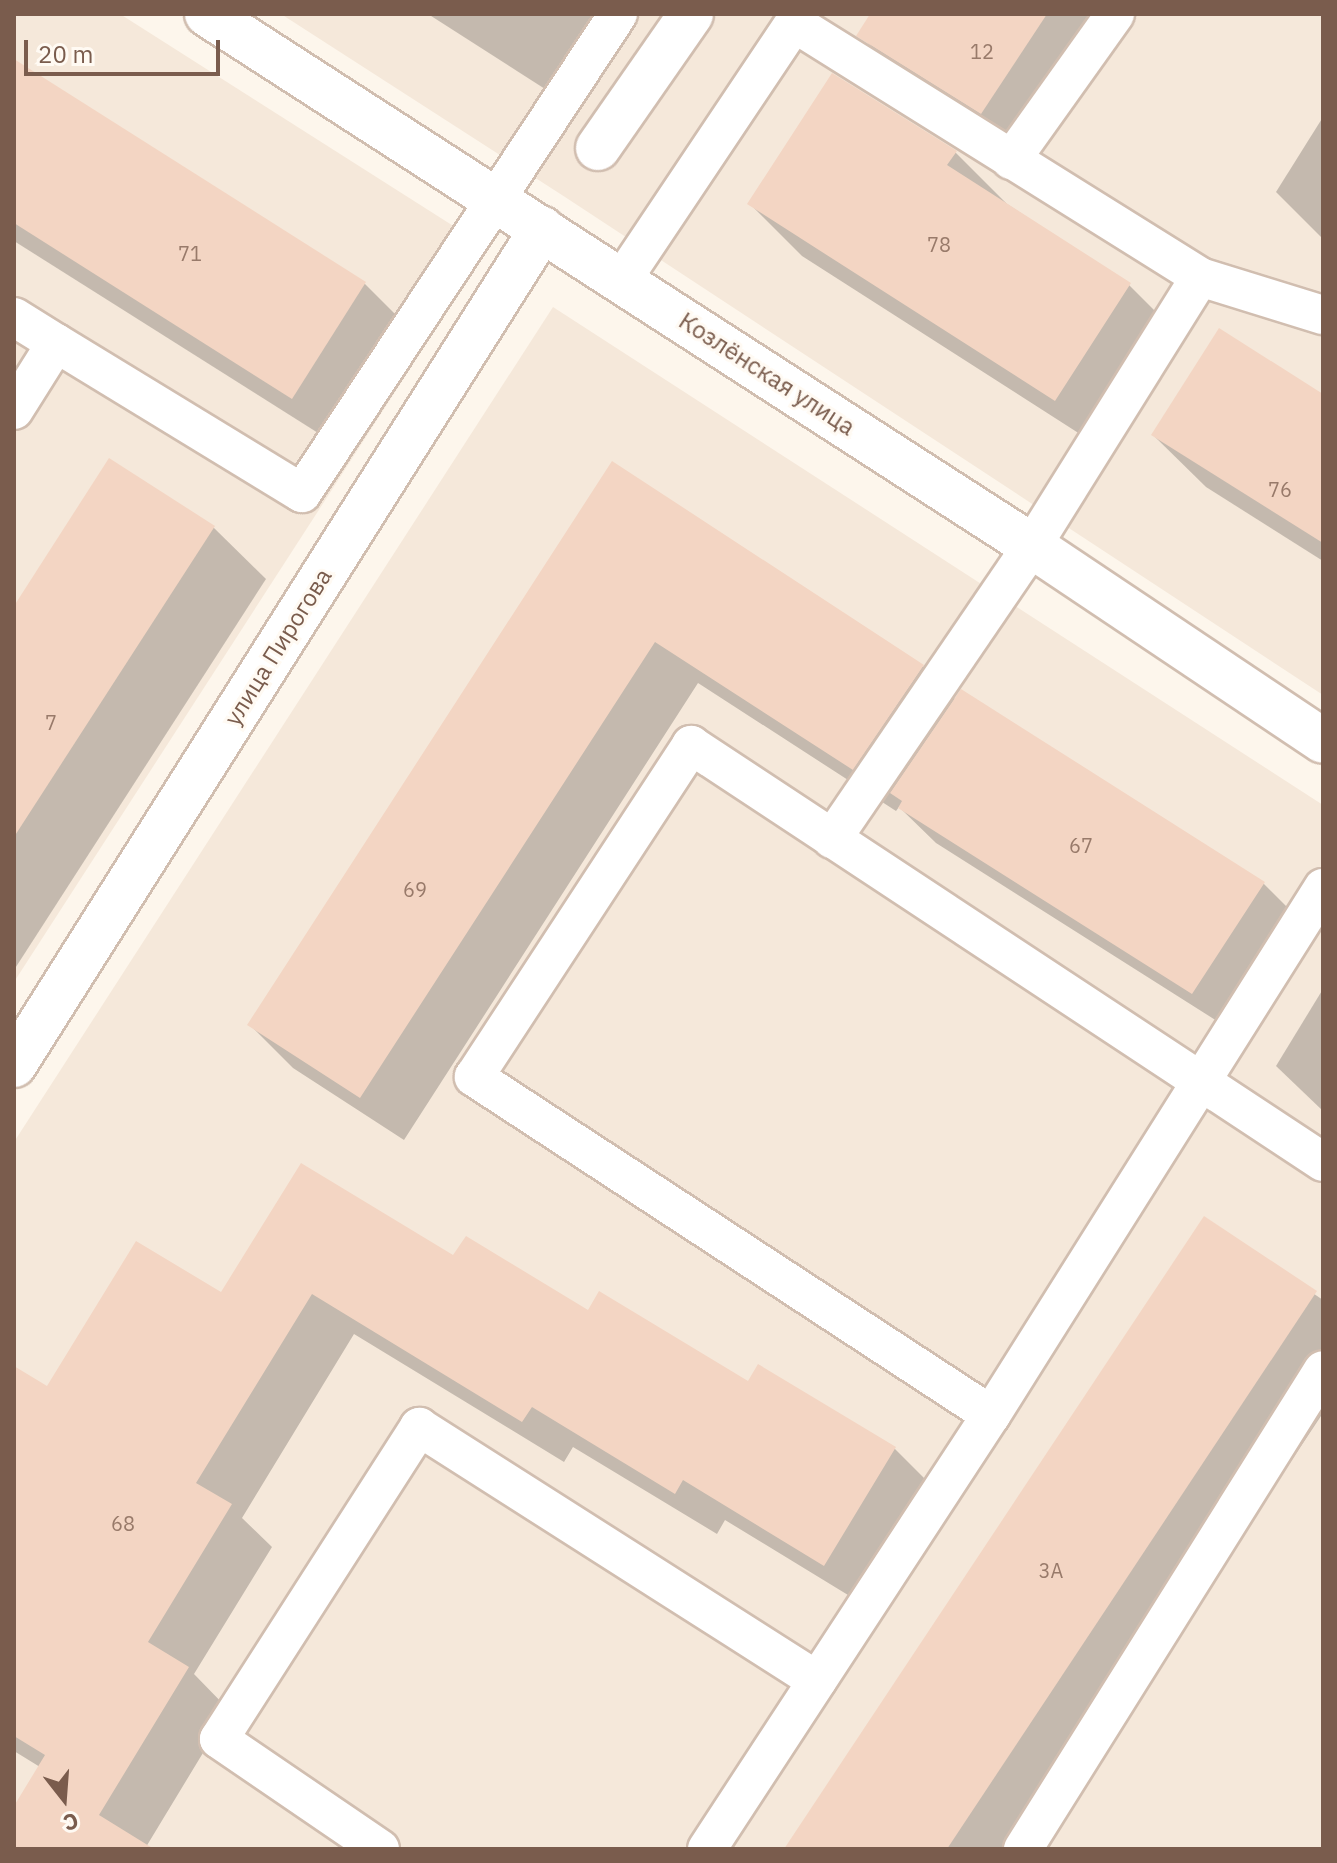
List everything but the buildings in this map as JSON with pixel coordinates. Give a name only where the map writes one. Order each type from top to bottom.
[{"type":"street","name":"Козлёнская улица","points":[[207,14],[1032,546],[1323,741]]},
{"type":"street","points":[[598,148],[691,14]]},
{"type":"street","name":"улица Пирогова","points":[[14,1065],[542,229]]},
{"type":"lane","points":[[14,317],[302,493],[618,14]]},
{"type":"lane","points":[[1011,160],[1115,14]]},
{"type":"lane","points":[[622,280],[794,23],[1200,277],[1323,315]]},
{"type":"lane","points":[[832,839],[1032,546],[1200,277]]},
{"type":"lane","points":[[14,410],[56,343]]},
{"type":"lane","points":[[991,1415],[474,1077],[691,745],[1323,1162]]},
{"type":"lane","points":[[707,1849],[991,1415],[1323,888]]},
{"type":"lane","points":[[1023,1849],[1323,1370]]},
{"type":"lane","points":[[380,1849],[219,1739],[419,1427],[817,1681]]},
{"type":"shaded area","points":[[14,14],[120,14],[488,248],[14,982]]},
{"type":"shaded area","points":[[281,14],[1323,14],[1323,695],[565,197]]},
{"type":"shaded area","points":[[553,307],[1323,805],[1323,1849],[14,1849],[14,1142]]}]
